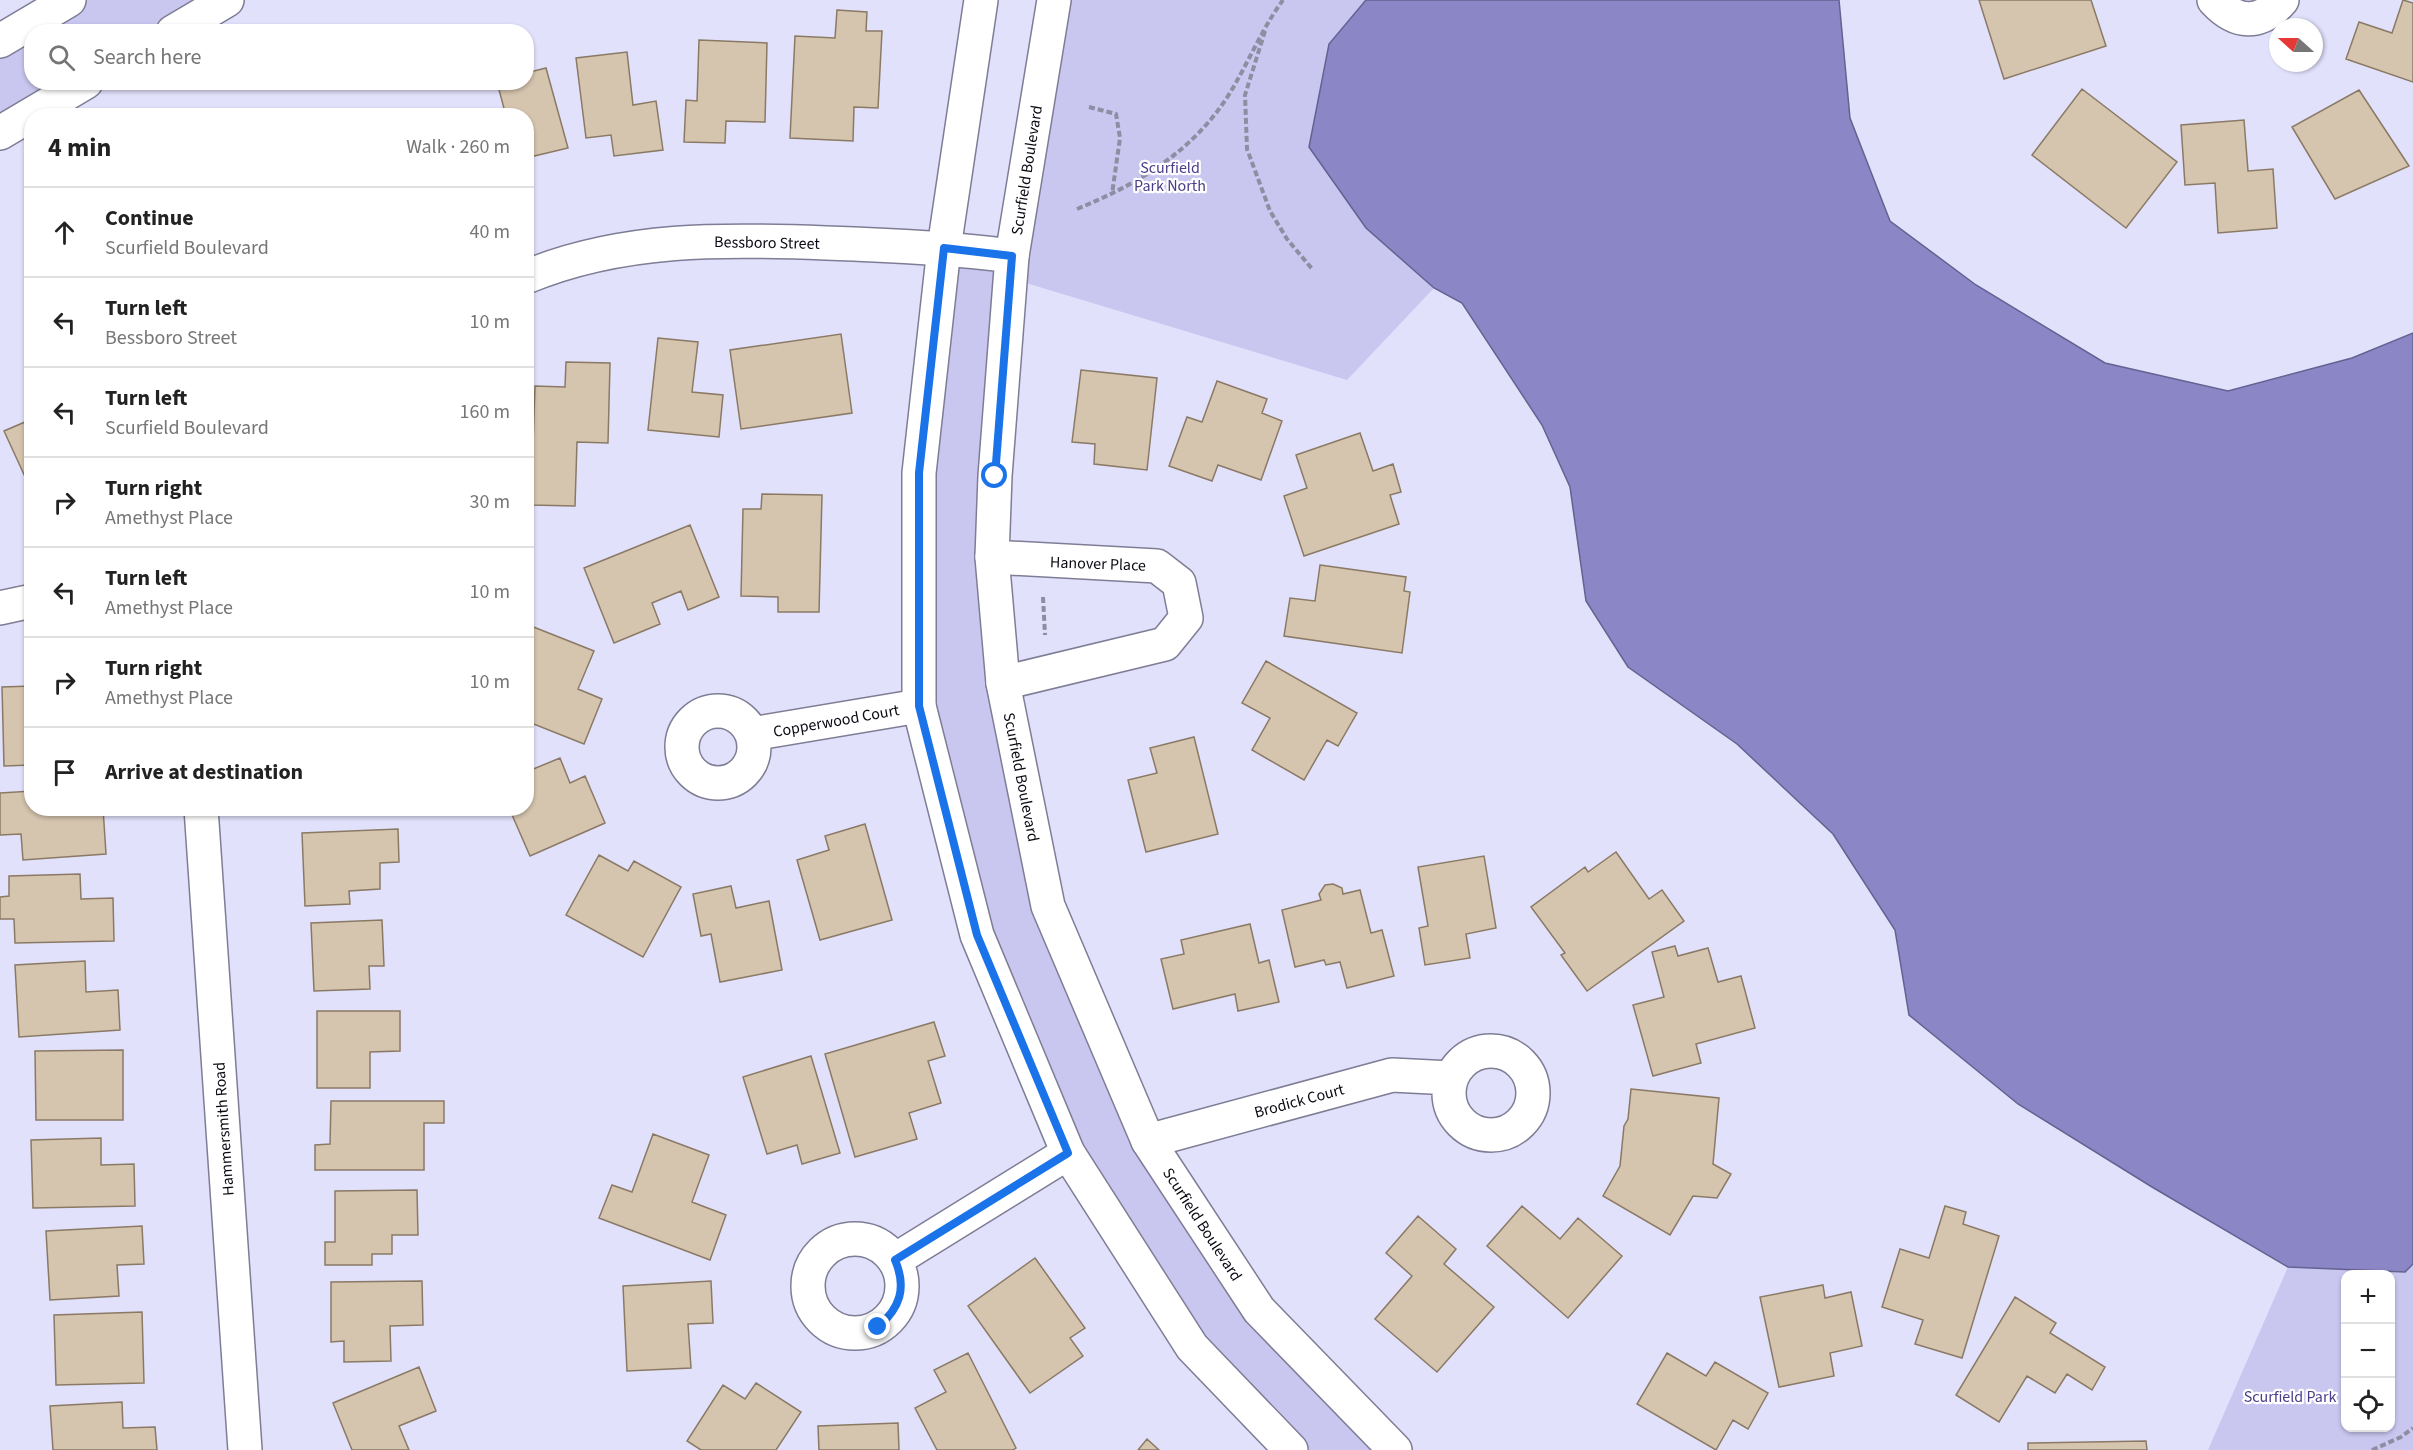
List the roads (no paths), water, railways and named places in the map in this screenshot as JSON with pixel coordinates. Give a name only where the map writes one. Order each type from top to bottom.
[{"type":"street","points":[[29,24],[69,0]]},
{"type":"street","name":"Scurfield Boulevard","points":[[1054,0],[1012,256],[995,476],[992,558],[1003,683],[1048,906],[1148,1142],[1259,1310],[1395,1450]]},
{"type":"street","points":[[2214,0],[2223,10],[2235,17],[2249,19],[2263,16],[2273,10],[2282,0]]},
{"type":"street","points":[[185,24],[218,2]]},
{"type":"street","points":[[979,3],[944,248],[919,473],[919,706],[977,935],[1068,1153],[1192,1347],[1291,1450]]},
{"type":"street","points":[[0,41],[24,27]]},
{"type":"street","points":[[42,108],[73,90]]},
{"type":"street","points":[[0,133],[24,119]]},
{"type":"street","name":"Bessboro Street","points":[[534,274],[577,260],[637,246],[702,241],[760,240],[944,248],[1012,256]]},
{"type":"street","name":"Hanover Place","points":[[992,558],[1157,566],[1179,583],[1186,618],[1165,644],[1003,683]]},
{"type":"street","points":[[0,608],[24,603]]},
{"type":"street","name":"Copperwood Court","points":[[752,734],[919,706]]},
{"type":"street","name":"Hammersmith Road","points":[[202,816],[245,1450]]},
{"type":"street","name":"Brodick Court","points":[[1148,1142],[1392,1075],[1451,1078]]},
{"type":"street","points":[[895,1260],[1068,1153]]},
{"type":"park label","name":"Scurfield Park North","points":[[1170,176]]},
{"type":"park label","name":"Scurfield Park","points":[[2290,1396]]}]
